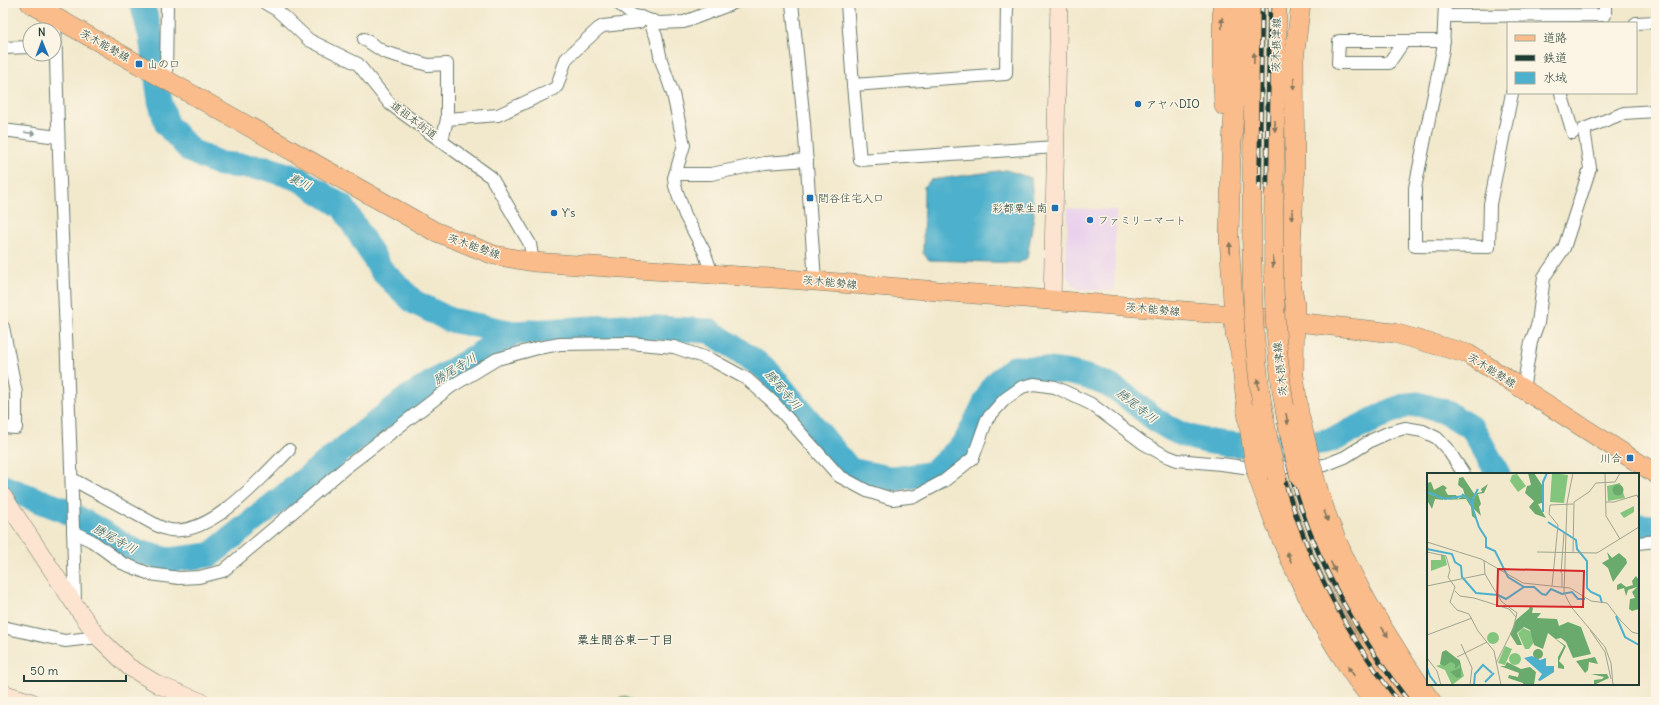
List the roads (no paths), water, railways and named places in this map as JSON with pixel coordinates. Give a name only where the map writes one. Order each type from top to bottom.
[{"type":"main road","name":"茨木能勢線","points":[[30,3],[53,10],[139,64],[434,231],[494,255],[533,262],[815,281],[1234,315],[1394,333],[1468,354],[1656,474]]},
{"type":"main road","points":[[1222,3],[1222,62],[1226,127],[1231,159]]},
{"type":"main road","points":[[1241,3],[1231,159],[1230,237],[1235,334],[1240,350],[1254,459],[1258,477],[1289,555],[1309,599],[1335,647],[1365,691],[1375,702]]},
{"type":"main road","name":"茨木摂津線","points":[[1255,3],[1252,291],[1256,365],[1267,433],[1277,477],[1298,541],[1322,594],[1354,646],[1395,702]]},
{"type":"main road","name":"茨木摂津線","points":[[1277,3],[1274,304],[1278,356],[1285,413],[1307,478],[1323,543],[1349,600],[1369,635],[1418,702]]},
{"type":"main road","points":[[1293,3],[1294,172],[1291,283],[1294,302],[1294,376],[1307,478],[1353,577],[1378,622],[1432,702]]},
{"type":"main road","points":[[1294,59],[1301,3]]},
{"type":"street","points":[[166,79],[167,3]]},
{"type":"street","name":"道祖本街道","points":[[265,3],[277,10],[309,40],[358,64],[390,104],[491,177],[530,244],[533,262]]},
{"type":"street","points":[[618,3],[632,15],[659,23],[684,22],[734,3]]},
{"type":"street","points":[[792,3],[807,160],[815,281]]},
{"type":"street","points":[[847,3],[860,160],[1056,147]]},
{"type":"street","points":[[853,85],[1006,74],[1007,3]]},
{"type":"street","points":[[1052,301],[1059,3]]},
{"type":"street","points":[[1445,3],[1443,49],[1415,188],[1415,246],[1489,247],[1490,204],[1512,94]]},
{"type":"street","points":[[1445,16],[1519,19],[1604,15],[1605,3]]},
{"type":"street","points":[[53,10],[54,22]]},
{"type":"street","points":[[448,119],[498,115],[554,90],[557,86],[566,59],[598,29],[604,26],[639,22],[641,17]]},
{"type":"street","points":[[653,21],[652,27],[656,36],[661,60],[673,94],[684,145],[676,174],[675,186],[684,215],[704,251],[712,274]]},
{"type":"street","points":[[1637,24],[1656,22]]},
{"type":"street","points":[[364,39],[384,52],[428,65],[448,64],[448,119],[442,141]]},
{"type":"street","points":[[1404,40],[1390,63],[1338,63],[1339,41],[1404,40],[1444,41]]},
{"type":"street","points":[[3,48],[22,47]]},
{"type":"street","points":[[56,62],[72,479],[75,605]]},
{"type":"street","points":[[1561,94],[1573,133]]},
{"type":"street","points":[[1523,389],[1531,342],[1538,323],[1544,277],[1564,248],[1590,168],[1584,129],[1624,113],[1656,111]]},
{"type":"street","points":[[3,130],[58,137]]},
{"type":"street","points":[[676,174],[711,174],[765,163],[807,160]]},
{"type":"street","points":[[3,327],[16,393],[16,428],[3,427]]},
{"type":"street","points":[[73,532],[92,541],[122,563],[150,574],[179,578],[199,577],[223,571],[344,468],[452,386],[497,359],[538,348],[560,344],[629,343],[674,347],[712,360],[747,379],[773,402],[839,476],[867,491],[892,499],[916,496],[944,481],[973,458],[987,420],[1005,399],[1022,387],[1034,384],[1055,387],[1092,404],[1154,448],[1177,460],[1221,464],[1244,468],[1326,465],[1345,457],[1372,440],[1390,432],[1405,428],[1423,431],[1437,438],[1448,450],[1463,473]]},
{"type":"street","points":[[72,479],[156,525],[170,530],[184,530],[212,520],[239,500],[289,450]]},
{"type":"street","points":[[6,500],[75,605],[98,637],[129,667],[159,685],[202,702]]},
{"type":"street","points":[[1639,543],[1656,542]]},
{"type":"street","points":[[3,627],[65,641],[98,637]]},
{"type":"street","points":[[3,693],[32,702]]},
{"type":"water","points":[[1006,170],[1031,178],[1034,215],[1027,258],[1019,263],[929,260],[923,253],[924,186],[931,180]]},
{"type":"waterway","name":"裏川","points":[[142,3],[151,37],[160,101],[167,125],[191,151],[220,164],[266,168],[299,179],[343,207],[382,271],[414,302],[450,320],[514,333]]},
{"type":"waterway","name":"勝尾寺川","points":[[3,487],[64,510],[135,551],[168,560],[210,555],[407,398],[514,333],[623,326],[710,331],[766,369],[850,470],[894,479],[933,473],[965,443],[994,385],[1014,368],[1043,369],[1073,373],[1087,377],[1114,388],[1159,422],[1181,434],[1215,443],[1233,445],[1269,445],[1322,442],[1335,439],[1393,410],[1407,405],[1418,404],[1446,412],[1473,429],[1497,473]]},
{"type":"waterway","name":"勝尾寺川","points":[[1639,526],[1656,527]]},
{"type":"railway","points":[[1262,3],[1258,277],[1263,359],[1271,419],[1283,475],[1294,510],[1322,578],[1338,610],[1357,642],[1377,673],[1399,702]]},
{"type":"railway","points":[[1270,3],[1266,230],[1267,302],[1269,338],[1277,409],[1292,479],[1301,509],[1325,568],[1355,624],[1390,677],[1409,702]]},
{"type":"place","name":"山の口","points":[[139,64]]},
{"type":"place","name":"アヤハDIO","points":[[1138,104]]},
{"type":"place","name":"間谷住宅入口","points":[[810,198]]},
{"type":"place","name":"彩都粟生南","points":[[1055,208]]},
{"type":"place","name":"Y's","points":[[554,213]]},
{"type":"place","name":"ファミリーマート","points":[[1090,220]]},
{"type":"place","name":"川合","points":[[1630,458]]},
{"type":"district","name":"粟生間谷東一丁目","points":[[625,640]]}]
